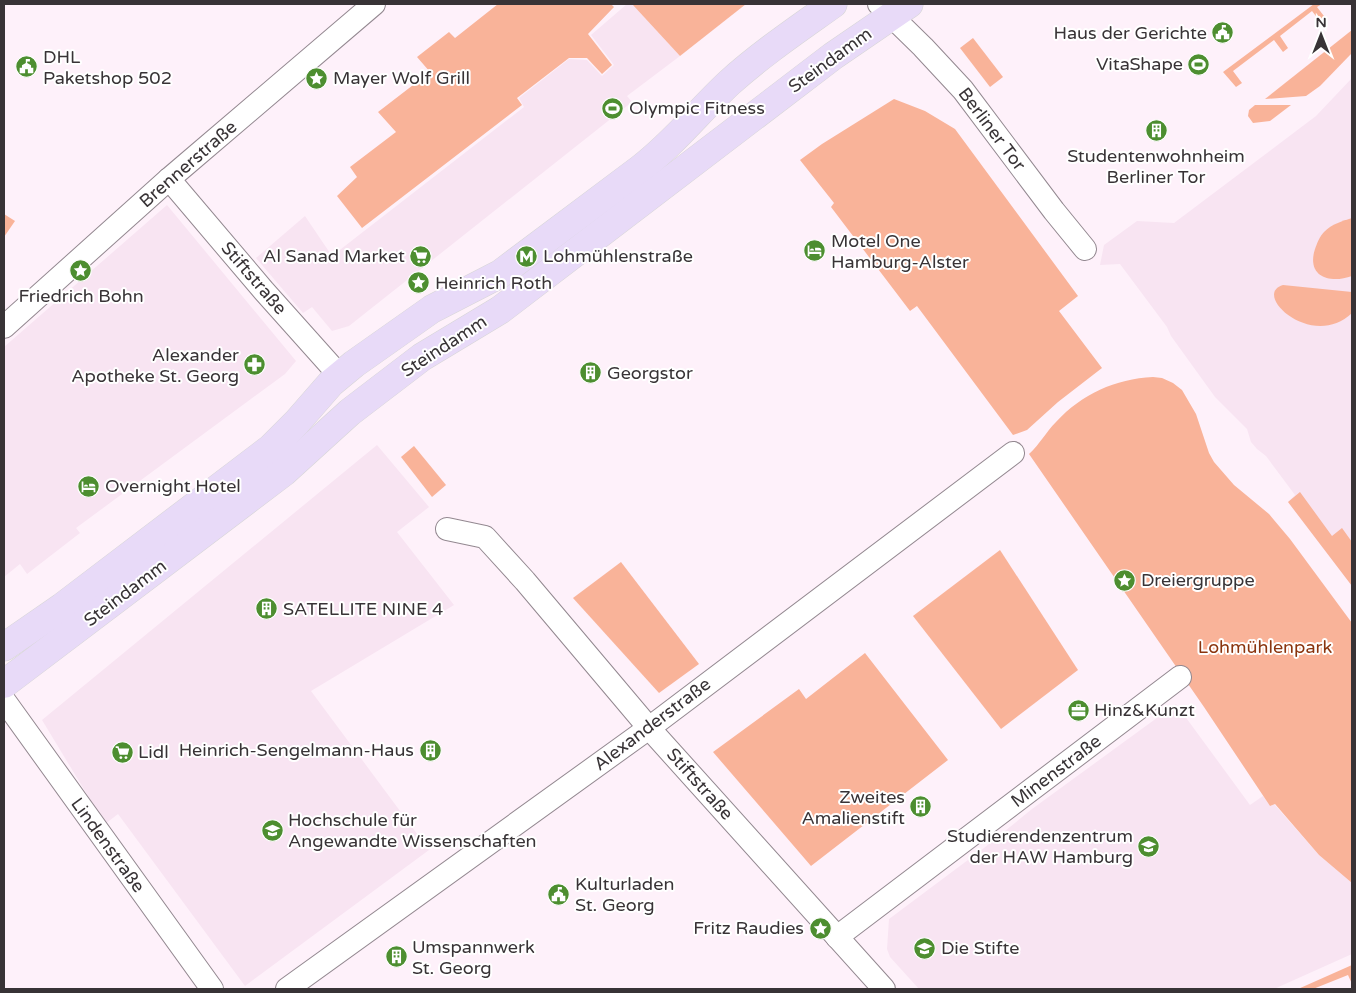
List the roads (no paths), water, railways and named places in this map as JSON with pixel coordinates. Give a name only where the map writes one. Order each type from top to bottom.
[{"type":"main road","name":"Steindamm","points":[[4,647],[62,607],[271,448],[331,383],[366,354],[432,309],[500,274],[662,152],[728,84],[756,60],[833,4]]},
{"type":"main road","name":"Steindamm","points":[[4,684],[284,472],[343,417],[415,362],[500,310],[833,56],[893,8]]},
{"type":"street","name":"Brennerstraße","points":[[4,327],[169,179],[374,4]]},
{"type":"street","name":"Berliner Tor","points":[[893,8],[923,47],[964,90],[1054,211],[1085,249]]},
{"type":"street","name":"Stiftstraße","points":[[169,179],[264,291],[340,376]]},
{"type":"street","name":"Alexanderstraße","points":[[287,989],[649,728],[1013,453]]},
{"type":"street","name":"Stiftstraße","points":[[447,529],[485,537],[525,581],[649,728],[884,989]]},
{"type":"street","name":"Minenstraße","points":[[837,937],[1180,677]]},
{"type":"street","name":"Lindenstraße","points":[[4,700],[212,989]]},
{"type":"place","name":"Haus der Gerichte","points":[[1223,33]]},
{"type":"place","name":"VitaShape","points":[[1199,64]]},
{"type":"place","name":"DHL Paketshop 502","points":[[27,67]]},
{"type":"place","name":"Mayer Wolf Grill","points":[[317,78]]},
{"type":"place","name":"Olympic Fitness","points":[[613,108]]},
{"type":"place","name":"Studentenwohnheim Berliner Tor","points":[[1156,131]]},
{"type":"place","name":"Motel One Hamburg-Alster","points":[[815,251]]},
{"type":"place","name":"Al Sanad Market","points":[[421,256]]},
{"type":"place","name":"Lohmühlenstraße","points":[[527,256]]},
{"type":"place","name":"Friedrich Bohn","points":[[81,271]]},
{"type":"place","name":"Heinrich Roth","points":[[419,283]]},
{"type":"place","name":"Alexander Apotheke St. Georg","points":[[255,365]]},
{"type":"place","name":"Georgstor","points":[[591,373]]},
{"type":"place","name":"Overnight Hotel","points":[[89,486]]},
{"type":"place","name":"Dreiergruppe","points":[[1125,580]]},
{"type":"place","name":"SATELLITE NINE 4","points":[[267,609]]},
{"type":"place","name":"Hinz&Kunzt","points":[[1078,710]]},
{"type":"place","name":"Heinrich-Sengelmann-Haus","points":[[430,750]]},
{"type":"place","name":"Lidl","points":[[122,752]]},
{"type":"place","name":"Zweites Amalienstift","points":[[921,807]]},
{"type":"place","name":"Hochschule für Angewandte Wissenschaften","points":[[272,830]]},
{"type":"place","name":"Studierendenzentrum der HAW Hamburg","points":[[1149,846]]},
{"type":"place","name":"Kulturladen St. Georg","points":[[559,894]]},
{"type":"place","name":"Fritz Raudies","points":[[820,928]]},
{"type":"place","name":"Die Stifte","points":[[925,948]]},
{"type":"place","name":"Umspannwerk St. Georg","points":[[396,957]]},
{"type":"park label","name":"Lohmühlenpark","points":[[1265,647]]}]
